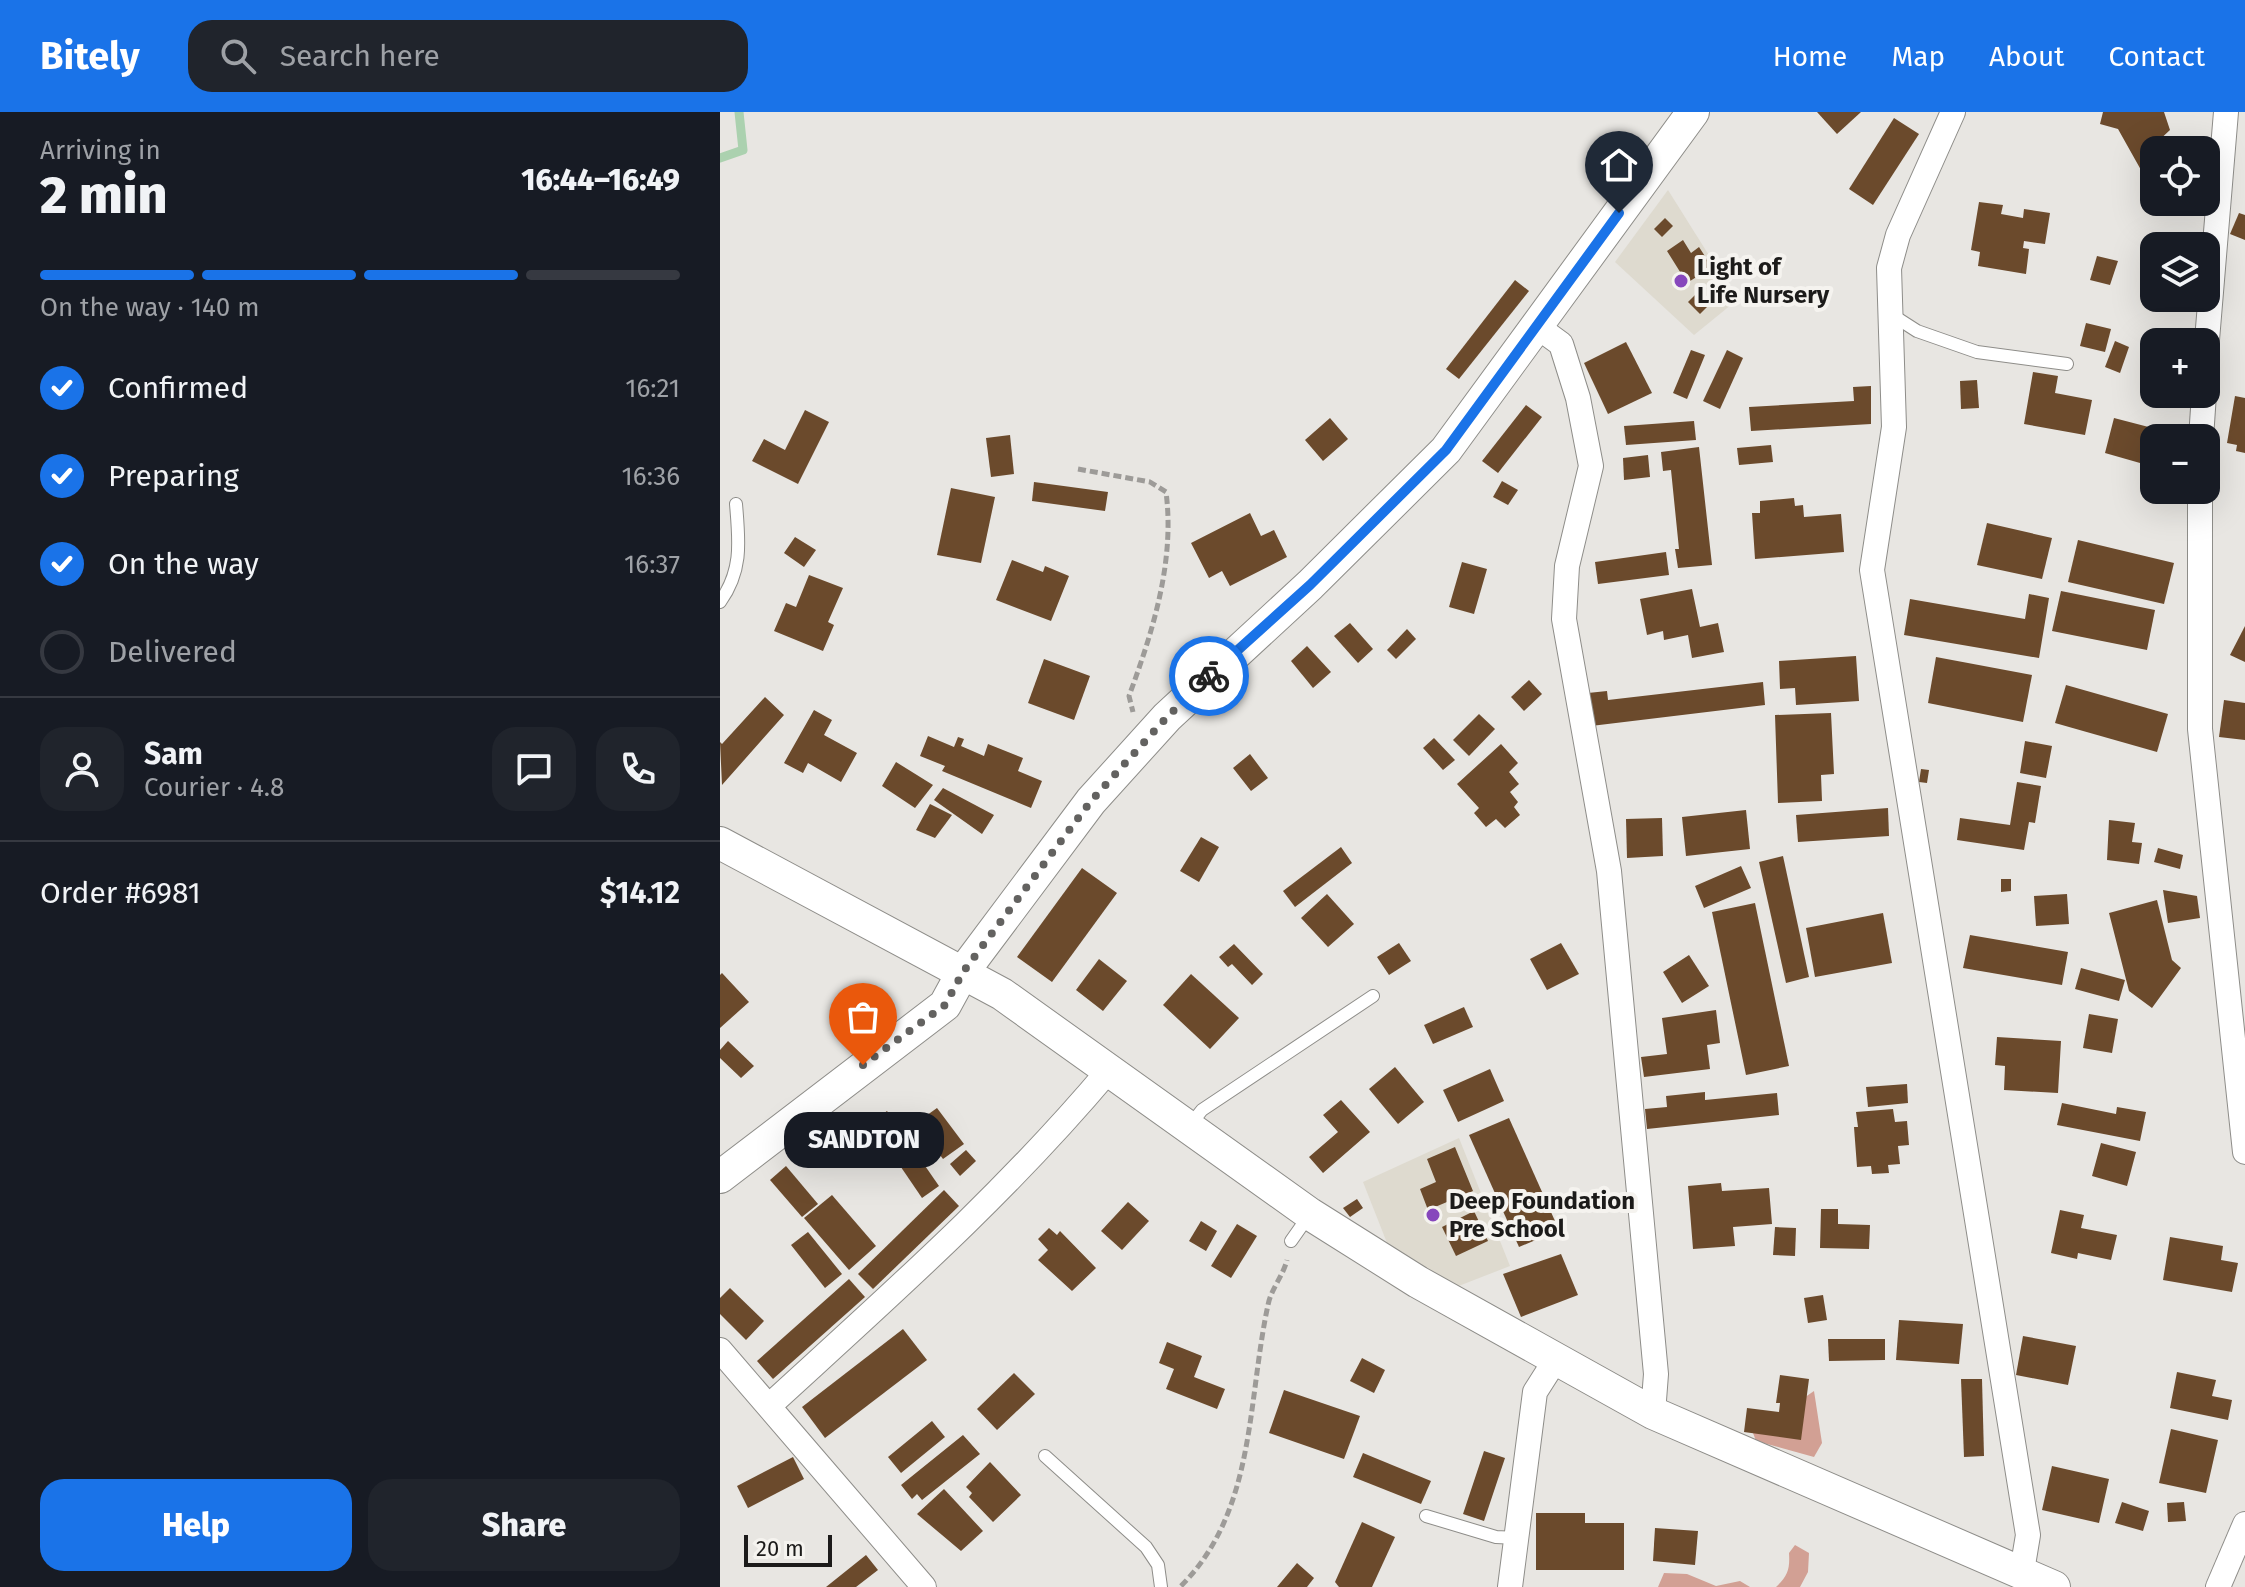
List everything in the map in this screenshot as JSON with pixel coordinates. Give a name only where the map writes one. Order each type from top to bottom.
[{"type":"main road","points":[[720,1177],[945,1005],[963,972],[1091,801],[1158,727],[1310,585],[1446,450],[1693,112]]},
{"type":"main road","points":[[720,843],[1002,994],[1310,1214],[1418,1282],[1653,1413],[2040,1582]]},
{"type":"street","points":[[1953,112],[1898,235],[1889,268],[1894,427],[1872,570],[2028,1535],[2040,1582]]},
{"type":"street","points":[[2208,328],[2226,112]]},
{"type":"street","points":[[1535,325],[1561,344],[1578,398],[1591,466],[1567,566],[1564,619],[1609,871],[1656,1374],[1653,1413]]},
{"type":"street","points":[[2200,504],[2200,729],[2245,1152]]},
{"type":"street","points":[[770,1405],[971,1222],[1041,1150],[1109,1070]]},
{"type":"street","points":[[720,1350],[924,1587]]},
{"type":"street","points":[[1510,1587],[1535,1392],[1556,1359]]},
{"type":"street","points":[[2218,1587],[2245,1524]]},
{"type":"lane","points":[[1889,313],[1917,331],[1977,352],[2067,364]]},
{"type":"lane","points":[[720,602],[730,588],[741,555],[736,504]]},
{"type":"lane","points":[[1188,1128],[1202,1110],[1373,996]]},
{"type":"lane","points":[[1291,1241],[1310,1214]]},
{"type":"lane","points":[[1045,1456],[1146,1547],[1158,1565],[1161,1587]]},
{"type":"lane","points":[[1426,1516],[1496,1537],[1517,1538]]},
{"type":"path","points":[[1078,469],[1150,482],[1166,492],[1171,530],[1162,582],[1129,696],[1132,711],[1158,727]]},
{"type":"path","points":[[1180,1587],[1200,1567],[1235,1499],[1249,1435],[1268,1302],[1286,1264],[1291,1241]]},
{"type":"shaded area","name":"Light of Life Nursery","points":[[1668,190],[1737,300],[1694,335],[1615,262]]},
{"type":"shaded area","name":"Deep Foundation Pre School","points":[[1459,1138],[1510,1266],[1451,1289],[1389,1248],[1363,1182]]},
{"type":"shaded area","points":[[1814,1391],[1822,1443],[1814,1457],[1756,1441],[1753,1433]]},
{"type":"shaded area","points":[[1795,1545],[1809,1553],[1808,1572],[1800,1587],[1776,1587],[1787,1572],[1789,1553]]},
{"type":"shaded area","points":[[1664,1573],[1687,1574],[1716,1586],[1740,1581],[1750,1587],[1658,1587]]},
{"type":"building","points":[[1817,112],[1861,112],[1837,134]]},
{"type":"building","points":[[2103,112],[2164,112],[2170,130],[2164,136],[2140,136],[2140,168],[2118,129],[2100,124]]},
{"type":"building","points":[[1894,118],[1919,134],[1873,205],[1849,189]]},
{"type":"building","points":[[1979,202],[2003,205],[2001,214],[2023,218],[2024,209],[2050,213],[2045,244],[2024,241],[2023,248],[2029,249],[2026,274],[1978,266],[1980,252],[1971,250]]},
{"type":"building","points":[[2239,213],[2245,215],[2245,240],[2230,234]]},
{"type":"building","points":[[1665,218],[1673,226],[1662,237],[1654,229]]},
{"type":"building","points":[[1683,240],[1691,253],[1699,247],[1712,267],[1687,283],[1667,251]]},
{"type":"building","points":[[2097,256],[2118,261],[2110,285],[2090,280]]},
{"type":"building","points":[[1515,280],[1529,291],[1459,379],[1446,369]]},
{"type":"building","points":[[1695,295],[1707,307],[1700,314],[1688,302]]},
{"type":"building","points":[[2086,323],[2111,329],[2105,352],[2080,346]]},
{"type":"building","points":[[2115,341],[2129,347],[2120,373],[2105,367]]},
{"type":"building","points":[[1626,342],[1652,393],[1608,414],[1584,363]]},
{"type":"building","points":[[1691,350],[1705,355],[1687,399],[1673,393]]},
{"type":"building","points":[[1727,350],[1743,358],[1720,409],[1703,401]]},
{"type":"building","points":[[2033,372],[2058,376],[2055,393],[2092,400],[2085,435],[2024,424]]},
{"type":"building","points":[[1977,380],[1979,408],[1961,409],[1960,381]]},
{"type":"building","points":[[1871,386],[1871,424],[1751,431],[1749,407],[1854,401],[1853,387]]},
{"type":"building","points":[[2235,396],[2245,398],[2245,453],[2236,451],[2237,445],[2227,443]]},
{"type":"building","points":[[1526,405],[1542,417],[1498,473],[1482,461]]},
{"type":"building","points":[[805,410],[829,422],[798,484],[752,461],[764,439],[785,450]]},
{"type":"building","points":[[1330,418],[1348,439],[1323,461],[1305,440]]},
{"type":"building","points":[[2114,418],[2140,425],[2140,463],[2105,453]]},
{"type":"building","points":[[1694,421],[1696,440],[1626,445],[1624,426]]},
{"type":"building","points":[[1010,435],[1014,474],[991,477],[986,438]]},
{"type":"building","points":[[1771,445],[1773,462],[1739,465],[1737,448]]},
{"type":"building","points":[[1699,447],[1712,565],[1678,568],[1671,470],[1663,471],[1661,452]]},
{"type":"building","points":[[1648,455],[1650,477],[1624,480],[1623,458]]},
{"type":"building","points":[[1502,481],[1518,490],[1508,505],[1493,497]]},
{"type":"building","points":[[1034,482],[1108,492],[1105,511],[1032,501]]},
{"type":"building","points":[[951,488],[995,497],[981,563],[937,555]]},
{"type":"building","points":[[1794,498],[1795,506],[1803,505],[1804,517],[1841,514],[1844,552],[1755,559],[1752,513],[1760,513],[1760,501]]},
{"type":"building","points":[[1250,513],[1261,536],[1274,530],[1287,557],[1230,586],[1222,571],[1209,578],[1191,543]]},
{"type":"building","points":[[1987,523],[2052,538],[2042,579],[1977,565]]},
{"type":"building","points":[[795,537],[816,550],[804,567],[784,553]]},
{"type":"building","points":[[2078,540],[2174,563],[2164,604],[2068,582]]},
{"type":"building","points":[[1666,552],[1669,575],[1598,584],[1595,562]]},
{"type":"building","points":[[1012,560],[1043,572],[1045,566],[1069,576],[1051,621],[996,600]]},
{"type":"building","points":[[1462,562],[1487,569],[1474,614],[1449,607]]},
{"type":"building","points":[[809,575],[843,588],[828,622],[834,625],[823,651],[774,631],[786,603],[796,607]]},
{"type":"building","points":[[1692,589],[1700,627],[1718,623],[1724,652],[1692,658],[1688,635],[1664,640],[1663,631],[1647,635],[1640,599]]},
{"type":"building","points":[[2061,591],[2155,610],[2147,650],[2052,631]]},
{"type":"building","points":[[2029,594],[2049,598],[2039,658],[1904,635],[1910,599],[2025,619]]},
{"type":"building","points":[[1350,623],[1373,649],[1358,663],[1334,636]]},
{"type":"building","points":[[2245,626],[2245,662],[2230,655]]},
{"type":"building","points":[[1407,629],[1416,639],[1396,659],[1387,650]]},
{"type":"building","points":[[1307,646],[1331,672],[1313,688],[1291,661]]},
{"type":"building","points":[[1856,656],[1859,701],[1796,705],[1795,688],[1780,689],[1779,661]]},
{"type":"building","points":[[1936,657],[2032,675],[2023,722],[1928,703]]},
{"type":"building","points":[[1044,659],[1090,676],[1074,720],[1028,703]]},
{"type":"building","points":[[1529,680],[1542,694],[1524,711],[1511,697]]},
{"type":"building","points":[[1763,682],[1765,705],[1591,726],[1588,693],[1607,691],[1608,700]]},
{"type":"building","points":[[2066,685],[2168,714],[2157,752],[2055,723]]},
{"type":"building","points":[[765,697],[784,715],[722,785],[720,742],[722,744]]},
{"type":"building","points":[[2224,700],[2245,703],[2245,740],[2219,737]]},
{"type":"building","points":[[814,710],[832,720],[824,735],[857,753],[841,782],[808,763],[803,773],[784,763]]},
{"type":"building","points":[[1831,713],[1834,774],[1821,775],[1822,801],[1778,803],[1775,715]]},
{"type":"building","points":[[1479,714],[1495,729],[1469,756],[1453,740]]},
{"type":"building","points":[[928,736],[954,747],[958,737],[964,739],[961,746],[984,756],[988,744],[1023,758],[1018,771],[1042,781],[1031,808],[942,771],[945,766],[920,756]]},
{"type":"building","points":[[1434,738],[1455,760],[1443,770],[1423,748]]},
{"type":"building","points":[[2025,741],[2052,746],[2046,778],[2020,773]]},
{"type":"building","points":[[1501,744],[1518,763],[1509,772],[1519,784],[1510,792],[1518,802],[1514,807],[1520,815],[1505,828],[1496,819],[1486,827],[1474,813],[1479,808],[1457,784]]},
{"type":"building","points":[[1250,754],[1268,778],[1251,791],[1233,768]]},
{"type":"building","points":[[896,762],[933,785],[915,808],[882,786]]},
{"type":"building","points":[[1921,769],[1929,770],[1927,783],[1919,782]]},
{"type":"building","points":[[2017,782],[2041,786],[2035,823],[2029,822],[2024,850],[1957,840],[1960,818],[2010,825]]},
{"type":"building","points":[[943,788],[994,815],[982,834],[934,800]]},
{"type":"building","points":[[930,804],[952,815],[935,838],[916,830]]},
{"type":"building","points":[[1888,808],[1889,836],[1798,842],[1796,815]]},
{"type":"building","points":[[1746,810],[1750,849],[1686,856],[1682,817]]},
{"type":"building","points":[[1662,818],[1663,856],[1627,858],[1626,819]]},
{"type":"building","points":[[2109,820],[2135,823],[2132,842],[2142,843],[2139,864],[2107,860]]},
{"type":"building","points":[[1201,837],[1219,847],[1199,882],[1180,871]]},
{"type":"building","points":[[1341,847],[1352,863],[1295,907],[1283,891]]},
{"type":"building","points":[[2158,848],[2183,855],[2180,869],[2154,862]]},
{"type":"building","points":[[1783,856],[1809,977],[1786,983],[1759,862]]},
{"type":"building","points":[[1741,866],[1751,888],[1704,908],[1695,886]]},
{"type":"building","points":[[1082,868],[1117,893],[1052,982],[1017,957]]},
{"type":"building","points":[[2001,879],[2011,879],[2011,891],[2001,892]]},
{"type":"building","points":[[2163,890],[2197,896],[2200,918],[2168,923]]},
{"type":"building","points":[[1327,894],[1354,924],[1328,947],[1301,918]]},
{"type":"building","points":[[2067,894],[2069,924],[2036,926],[2034,896]]},
{"type":"building","points":[[2157,900],[2172,960],[2181,968],[2152,1008],[2129,991],[2109,913]]},
{"type":"building","points":[[1755,903],[1789,1066],[1746,1075],[1712,912]]},
{"type":"building","points":[[1883,913],[1892,963],[1815,977],[1806,928]]},
{"type":"building","points":[[1970,935],[2068,952],[2062,985],[1963,968]]},
{"type":"building","points":[[1399,943],[1411,961],[1389,975],[1377,957]]},
{"type":"building","points":[[1561,943],[1579,974],[1547,990],[1530,959]]},
{"type":"building","points":[[1234,944],[1263,974],[1252,985],[1232,964],[1228,967],[1219,957]]},
{"type":"building","points":[[1689,955],[1709,986],[1682,1003],[1663,972]]},
{"type":"building","points":[[1099,959],[1127,981],[1103,1011],[1076,990]]},
{"type":"building","points":[[2081,968],[2125,980],[2119,1001],[2075,989]]},
{"type":"building","points":[[722,973],[749,1002],[720,1028],[720,975]]},
{"type":"building","points":[[1191,974],[1239,1018],[1210,1049],[1163,1005]]},
{"type":"building","points":[[1464,1007],[1473,1027],[1433,1044],[1424,1025]]},
{"type":"building","points":[[1716,1010],[1720,1043],[1707,1045],[1710,1069],[1644,1077],[1641,1057],[1667,1054],[1662,1018]]},
{"type":"building","points":[[2089,1014],[2118,1019],[2112,1053],[2083,1048]]},
{"type":"building","points":[[1997,1037],[2061,1041],[2058,1093],[2004,1090],[2005,1066],[1995,1065]]},
{"type":"building","points":[[728,1041],[754,1066],[741,1078],[720,1058],[720,1050]]},
{"type":"building","points":[[1395,1067],[1424,1102],[1398,1124],[1369,1089]]},
{"type":"building","points":[[1490,1069],[1504,1101],[1458,1122],[1443,1090]]},
{"type":"building","points":[[1907,1084],[1908,1103],[1868,1107],[1866,1087]]},
{"type":"building","points":[[1705,1092],[1705,1100],[1777,1093],[1779,1115],[1647,1129],[1645,1109],[1667,1107],[1666,1096]]},
{"type":"building","points":[[1341,1100],[1370,1132],[1323,1173],[1309,1157],[1338,1132],[1323,1115]]},
{"type":"building","points":[[2062,1103],[2116,1114],[2117,1107],[2146,1112],[2140,1141],[2057,1125]]},
{"type":"building","points":[[937,1108],[964,1144],[943,1159],[916,1123]]},
{"type":"building","points":[[1893,1109],[1895,1122],[1907,1121],[1909,1145],[1898,1146],[1900,1164],[1888,1165],[1889,1173],[1872,1174],[1871,1166],[1857,1167],[1856,1112]]},
{"type":"building","points":[[887,1111],[939,1186],[922,1198],[871,1123]]},
{"type":"building","points":[[1509,1118],[1559,1230],[1519,1247],[1469,1135]]},
{"type":"building","points":[[2101,1143],[2136,1152],[2127,1186],[2092,1176]]},
{"type":"building","points":[[1455,1147],[1473,1191],[1428,1210],[1420,1189],[1436,1182],[1427,1159]]},
{"type":"building","points":[[966,1150],[976,1161],[960,1176],[950,1164]]},
{"type":"building","points":[[786,1166],[818,1204],[802,1217],[770,1180]]},
{"type":"building","points":[[1721,1183],[1722,1191],[1769,1188],[1772,1224],[1733,1227],[1735,1246],[1693,1249],[1688,1186]]},
{"type":"building","points":[[944,1190],[959,1206],[873,1289],[858,1274]]},
{"type":"building","points":[[832,1195],[876,1246],[849,1270],[804,1218]]},
{"type":"building","points":[[1357,1199],[1363,1208],[1350,1217],[1343,1208]]},
{"type":"building","points":[[1128,1202],[1149,1221],[1122,1250],[1101,1231]]},
{"type":"building","points":[[1821,1209],[1838,1209],[1838,1224],[1870,1225],[1869,1249],[1820,1248]]},
{"type":"building","points":[[2060,1210],[2084,1215],[2081,1228],[2117,1235],[2111,1260],[2078,1253],[2077,1259],[2051,1253]]},
{"type":"building","points":[[1474,1211],[1488,1241],[1456,1256],[1442,1227]]},
{"type":"building","points":[[1201,1221],[1217,1231],[1206,1251],[1189,1241]]},
{"type":"building","points":[[1237,1224],[1257,1236],[1231,1278],[1211,1266]]},
{"type":"building","points":[[1775,1227],[1796,1228],[1795,1256],[1773,1255]]},
{"type":"building","points":[[1049,1228],[1057,1235],[1060,1231],[1096,1268],[1072,1291],[1038,1260],[1048,1250],[1038,1239]]},
{"type":"building","points":[[808,1232],[842,1274],[825,1288],[791,1245]]},
{"type":"building","points":[[2170,1237],[2223,1246],[2221,1260],[2238,1263],[2232,1292],[2163,1280]]},
{"type":"building","points":[[1561,1254],[1578,1295],[1521,1317],[1503,1274]]},
{"type":"building","points":[[849,1279],[865,1297],[773,1379],[757,1361]]},
{"type":"building","points":[[730,1288],[764,1321],[746,1340],[720,1314],[720,1298]]},
{"type":"building","points":[[1823,1295],[1827,1320],[1808,1323],[1804,1298]]},
{"type":"building","points":[[1899,1320],[1963,1324],[1959,1364],[1896,1360]]},
{"type":"building","points":[[903,1329],[927,1360],[825,1438],[802,1407]]},
{"type":"building","points":[[2023,1336],[2076,1346],[2068,1385],[2016,1375]]},
{"type":"building","points":[[1828,1339],[1885,1339],[1885,1360],[1829,1361]]},
{"type":"building","points":[[1167,1342],[1202,1356],[1194,1377],[1225,1389],[1217,1409],[1166,1389],[1174,1369],[1159,1363]]},
{"type":"building","points":[[1362,1358],[1385,1370],[1374,1393],[1350,1381]]},
{"type":"building","points":[[2177,1372],[2216,1380],[2212,1396],[2232,1400],[2228,1420],[2170,1408]]},
{"type":"building","points":[[1014,1373],[1035,1394],[997,1430],[977,1409]]},
{"type":"building","points":[[1780,1375],[1809,1379],[1801,1440],[1744,1432],[1747,1408],[1779,1412],[1780,1403],[1776,1403]]},
{"type":"building","points":[[1961,1379],[1982,1379],[1984,1456],[1964,1457]]},
{"type":"building","points":[[1284,1390],[1360,1416],[1344,1459],[1269,1433]]},
{"type":"building","points":[[932,1421],[945,1437],[901,1473],[888,1457]]},
{"type":"building","points":[[2171,1429],[2218,1440],[2206,1493],[2159,1483]]},
{"type":"building","points":[[963,1435],[980,1454],[922,1500],[917,1494],[912,1499],[901,1485]]},
{"type":"building","points":[[1484,1451],[1505,1458],[1484,1521],[1463,1514]]},
{"type":"building","points":[[1363,1453],[1431,1481],[1421,1504],[1353,1477]]},
{"type":"building","points":[[793,1457],[804,1479],[748,1508],[737,1486]]},
{"type":"building","points":[[990,1462],[1021,1495],[993,1522],[969,1497],[972,1493],[966,1487]]},
{"type":"building","points":[[2052,1466],[2109,1479],[2099,1523],[2042,1510]]},
{"type":"building","points":[[944,1489],[983,1531],[961,1551],[917,1514]]},
{"type":"building","points":[[2122,1502],[2149,1511],[2143,1531],[2115,1523]]},
{"type":"building","points":[[2184,1502],[2186,1521],[2168,1522],[2167,1503]]},
{"type":"building","points":[[1536,1513],[1585,1513],[1585,1523],[1624,1523],[1624,1570],[1536,1570]]},
{"type":"building","points":[[1362,1522],[1395,1537],[1372,1587],[1339,1587],[1335,1582]]},
{"type":"building","points":[[1655,1528],[1698,1531],[1695,1565],[1653,1561]]},
{"type":"building","points":[[866,1555],[878,1570],[856,1587],[826,1587]]},
{"type":"building","points":[[1297,1563],[1314,1578],[1307,1587],[1277,1587]]},
{"type":"waterway","points":[[720,158],[743,150],[739,112]]},
{"type":"way so far","points":[[863,1065],[945,1005],[963,972],[1091,801],[1209,676]]},
{"type":"place","name":"Light of Life Nursery","points":[[1681,281]]},
{"type":"place","name":"SANDTON","points":[[863,1065]]},
{"type":"place","name":"Deep Foundation Pre School","points":[[1433,1215]]},
{"type":"route","points":[[1209,676],[1310,585],[1446,450],[1619,213]]}]
